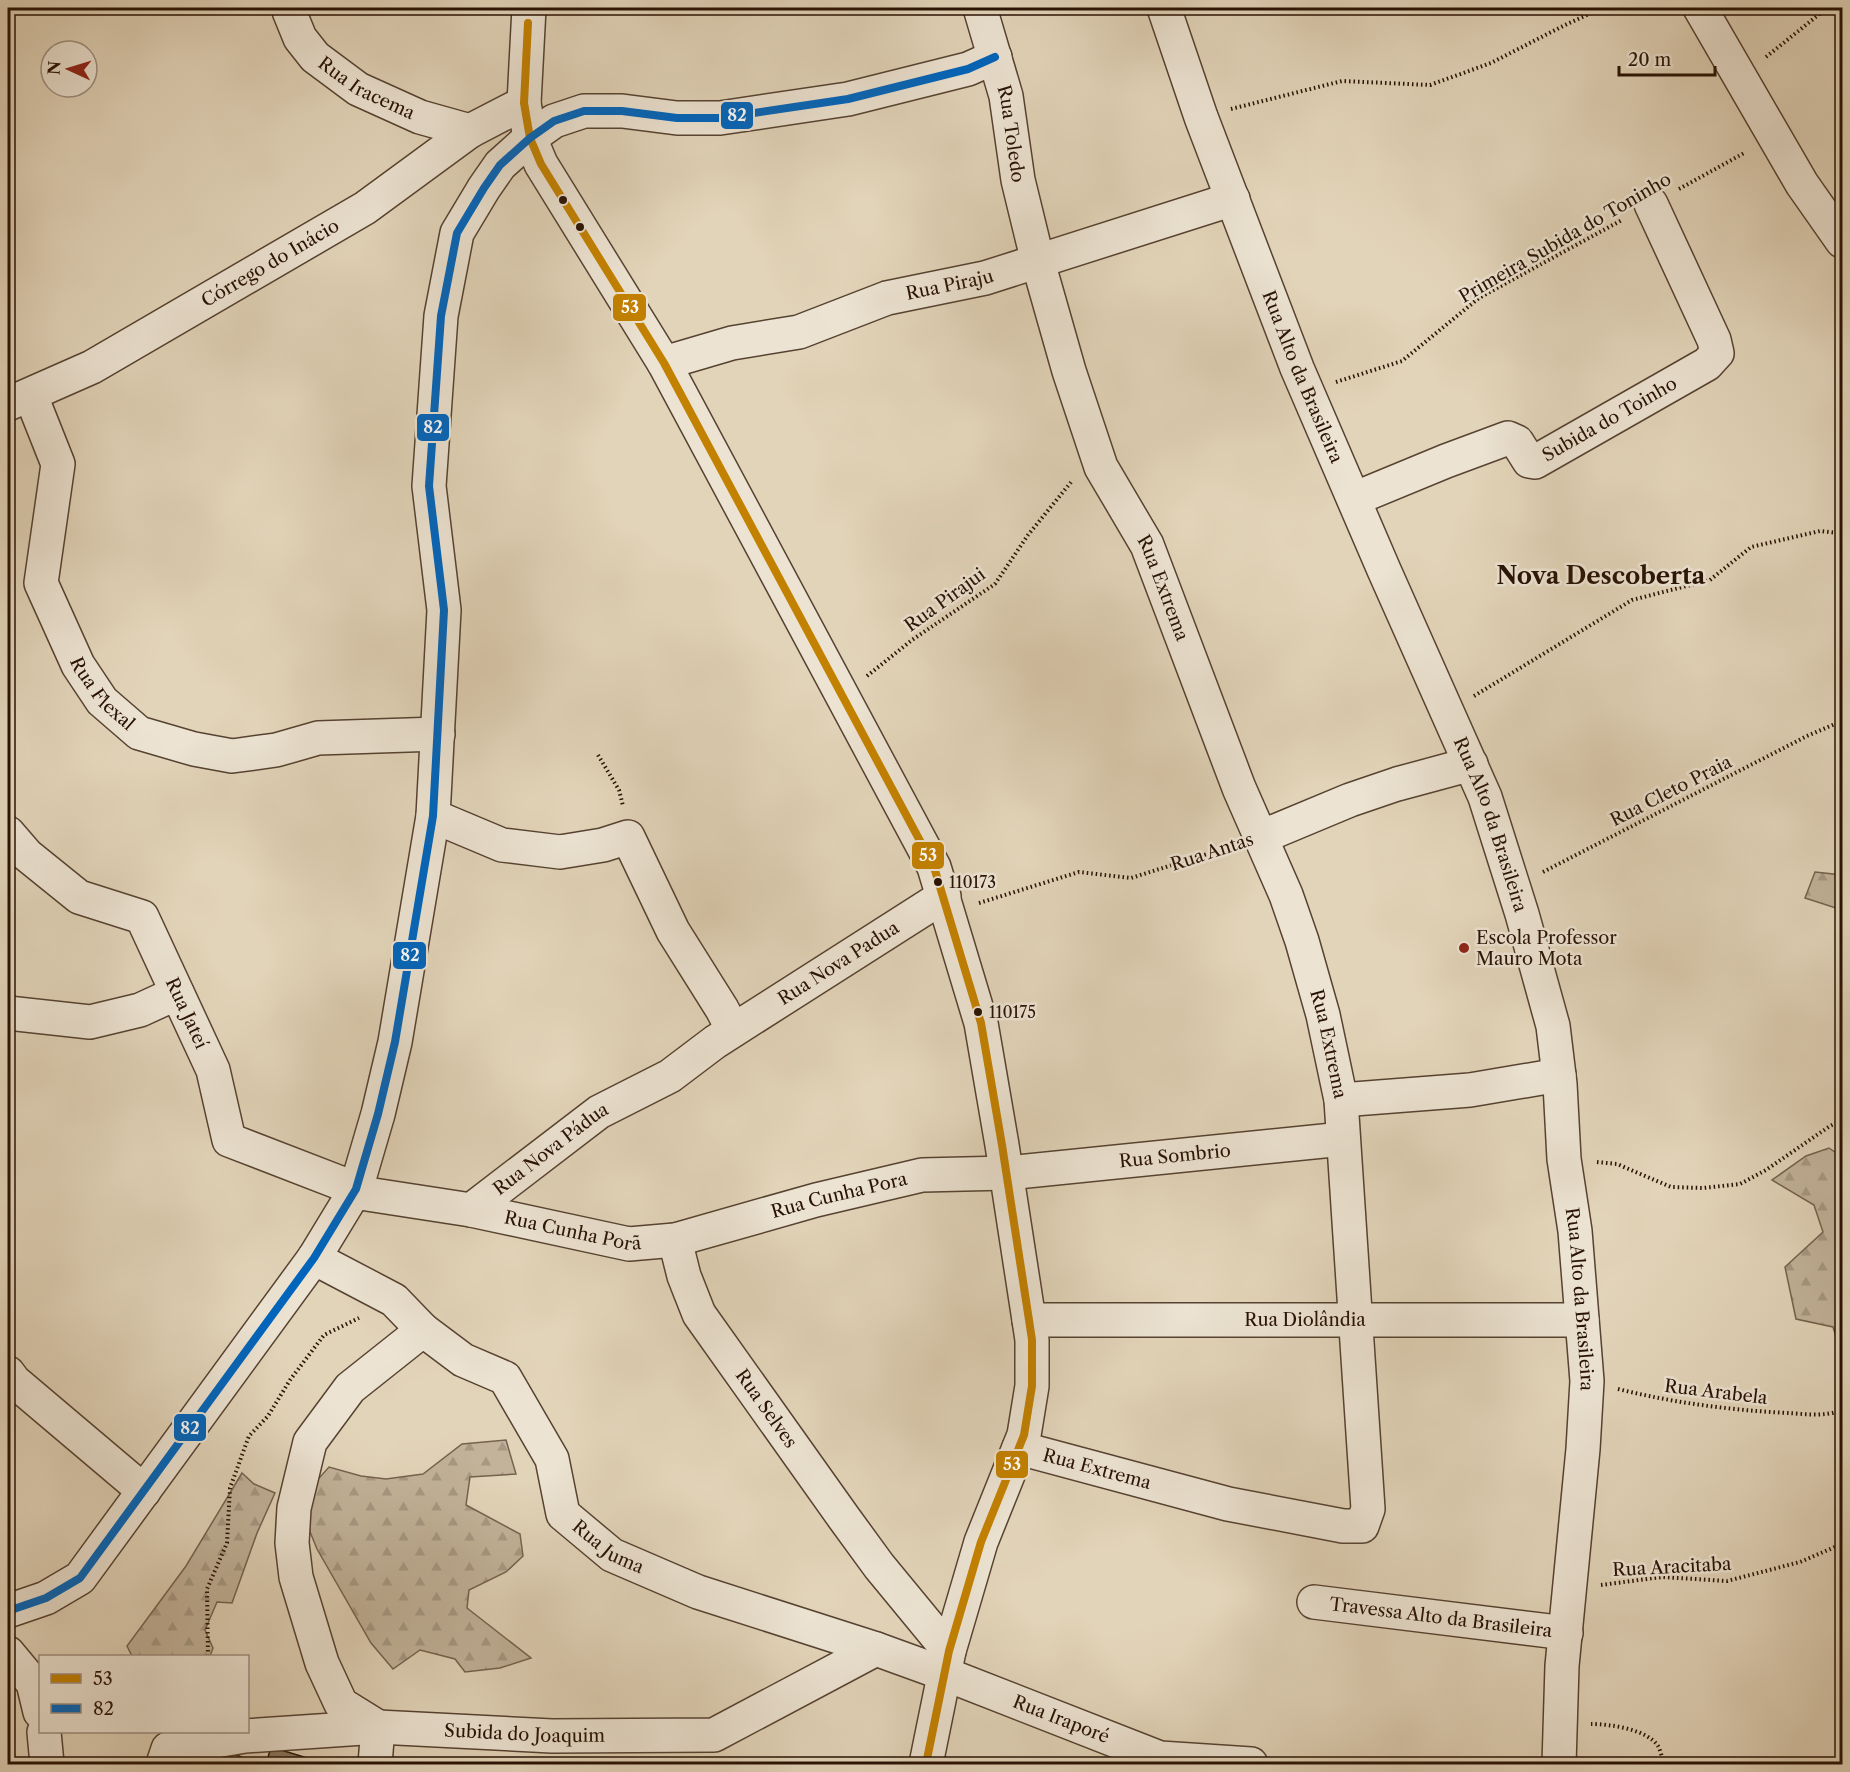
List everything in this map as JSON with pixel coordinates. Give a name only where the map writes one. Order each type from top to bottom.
[{"type":"street","points":[[529,8],[524,103],[530,138],[541,164],[664,363],[934,867],[981,1023],[1007,1173],[1032,1340],[1032,1386],[1024,1435],[981,1542],[947,1662],[926,1764]]},
{"type":"street","name":"Rua Toledo","points":[[980,8],[1006,96],[1018,180],[1038,262]]},
{"type":"street","name":"Rua Alto da Brasileira","points":[[1164,8],[1201,117],[1307,392],[1485,797],[1553,1026],[1559,1076],[1564,1159],[1575,1231],[1587,1380],[1559,1723],[1559,1764]]},
{"type":"street","points":[[1700,8],[1802,184],[1842,241]]},
{"type":"street","name":"Rua Iracema","points":[[289,11],[300,38],[315,57],[358,89],[420,117],[470,131]]},
{"type":"street","points":[[8,1611],[46,1598],[80,1578],[314,1258],[355,1191],[378,1114],[394,1042],[433,816],[444,610],[429,486],[441,316],[457,233],[500,165],[530,138],[554,121],[584,111],[622,111],[677,118],[720,118],[848,99],[968,69],[995,57]]},
{"type":"street","name":"Córrego do Inácio","points":[[19,400],[92,367],[365,208],[470,131],[524,103]]},
{"type":"street","name":"Rua Piraju","points":[[664,363],[732,343],[799,332],[887,298],[985,278],[1233,199]]},
{"type":"street","name":"Subida do Toinho","points":[[1354,499],[1508,438],[1517,442],[1529,461],[1535,462],[1707,364],[1717,353],[1714,340],[1651,204]]},
{"type":"street","name":"Rua Extrema","points":[[1019,1448],[1228,1504],[1343,1526],[1362,1526],[1368,1509],[1341,1100],[1323,1015],[1286,895],[1239,788],[1147,545],[1101,467],[1069,371],[1038,262]]},
{"type":"street","name":"Rua Flexal","points":[[19,400],[58,464],[40,583],[78,665],[102,701],[139,733],[194,749],[232,756],[276,750],[318,738],[438,734]]},
{"type":"street","name":"Rua Antas","points":[[1261,837],[1350,800],[1397,784],[1471,764]]},
{"type":"street","points":[[433,816],[502,845],[560,852],[603,845],[628,837],[672,931],[733,1030]]},
{"type":"street","name":"Rua Jateí","points":[[8,833],[27,855],[79,897],[142,917],[213,1070],[229,1140],[355,1191]]},
{"type":"street","name":"Rua Nova Padua","points":[[733,1030],[946,904]]},
{"type":"street","points":[[8,1013],[90,1022],[140,1010],[177,993]]},
{"type":"street","name":"Rua Nova Pádua","points":[[471,1210],[599,1112],[670,1076],[733,1030]]},
{"type":"street","points":[[1341,1100],[1470,1090],[1559,1076]]},
{"type":"street","name":"Rua Sombrio","points":[[1007,1173],[1343,1139]]},
{"type":"street","name":"Rua Cunha Pora","points":[[675,1240],[890,1181],[922,1175],[1007,1173]]},
{"type":"street","points":[[355,1191],[471,1210]]},
{"type":"street","name":"Rua Cunha Porã","points":[[471,1210],[629,1244],[675,1240]]},
{"type":"street","name":"Rua Selves","points":[[675,1240],[684,1276],[699,1314],[947,1662]]},
{"type":"street","name":"Rua Juma","points":[[314,1258],[394,1300],[423,1330],[464,1360],[505,1378],[552,1459],[563,1514],[612,1555],[698,1592],[876,1649],[947,1662]]},
{"type":"street","name":"Rua Diolândia","points":[[1029,1320],[1582,1320]]},
{"type":"street","points":[[375,1764],[378,1727],[341,1704],[322,1663],[296,1577],[292,1543],[294,1508],[310,1442],[350,1388],[423,1330]]},
{"type":"street","points":[[8,1373],[14,1381],[144,1491]]},
{"type":"street","name":"Travessa Alto da Brasileira","points":[[1314,1602],[1566,1633]]},
{"type":"street","name":"Subida do Joaquim","points":[[163,1764],[168,1749],[179,1747],[245,1736],[378,1727],[552,1736],[714,1735],[876,1649]]},
{"type":"street","points":[[8,1653],[33,1683],[39,1708]]},
{"type":"street","name":"Rua Iraporé","points":[[947,1662],[1160,1758],[1251,1764]]},
{"type":"street","points":[[933,1722],[944,1764]]},
{"type":"street","points":[[44,1733],[47,1764]]},
{"type":"path","points":[[1201,117],[1342,81],[1430,85],[1491,63],[1602,8]]},
{"type":"path","points":[[1740,78],[1827,8]]},
{"type":"path","name":"Primeira Subida do Toninho","points":[[1307,392],[1401,361],[1479,298],[1774,136]]},
{"type":"path","name":"Rua Pirajui","points":[[842,694],[852,689],[912,640],[995,584],[1028,535],[1077,475],[1101,467]]},
{"type":"path","points":[[1448,711],[1632,600],[1710,580],[1751,547],[1820,531],[1838,533],[1842,540]]},
{"type":"path","name":"Rua Cleto Praia","points":[[1513,888],[1808,736],[1842,721]]},
{"type":"path","points":[[598,755],[619,790],[628,837]]},
{"type":"path","name":"Rua Antas","points":[[946,904],[1079,872],[1131,878],[1261,837]]},
{"type":"path","points":[[1564,1159],[1617,1164],[1671,1187],[1703,1188],[1740,1184],[1766,1170],[1842,1120]]},
{"type":"path","points":[[208,1655],[207,1589],[227,1543],[230,1488],[249,1436],[268,1416],[290,1380],[324,1335],[394,1300]]},
{"type":"path","name":"Rua Arabela","points":[[1587,1380],[1667,1401],[1706,1406],[1816,1414],[1835,1413],[1842,1410]]},
{"type":"path","name":"Rua Aracitaba","points":[[1570,1588],[1662,1578],[1727,1581],[1800,1562],[1842,1544]]},
{"type":"path","points":[[1559,1723],[1608,1724],[1639,1733],[1657,1744],[1664,1764]]},
{"type":"green space","points":[[1815,872],[1842,875],[1842,910],[1805,898]]},
{"type":"green space","points":[[1829,1148],[1842,1157],[1842,1356],[1833,1327],[1796,1319],[1785,1267],[1823,1232],[1814,1205],[1772,1180],[1806,1156]]},
{"type":"green space","points":[[506,1440],[516,1474],[470,1477],[466,1505],[520,1534],[523,1556],[506,1572],[469,1590],[467,1608],[531,1658],[500,1668],[465,1672],[455,1659],[420,1650],[393,1669],[371,1643],[317,1549],[306,1522],[311,1487],[329,1467],[361,1476],[386,1479],[423,1474],[462,1444]]},
{"type":"green space","points":[[242,1473],[254,1484],[275,1493],[257,1533],[232,1603],[217,1602],[205,1630],[213,1648],[210,1655],[132,1655],[127,1646],[186,1566]]},
{"type":"building","points":[[271,1747],[304,1757],[302,1764],[266,1764]]},
{"type":"building","points":[[222,1748],[250,1761],[248,1764],[215,1764]]},
{"type":"transit line","name":"53","points":[[528,23],[524,103],[530,138],[541,164],[664,363],[934,867],[981,1023],[1032,1340],[1032,1386],[1024,1435],[981,1542],[949,1651],[926,1764]]},
{"type":"transit line","name":"82","points":[[8,1611],[46,1598],[80,1578],[314,1258],[356,1189],[378,1114],[395,1042],[433,816],[444,610],[429,486],[441,316],[457,233],[484,188],[500,165],[530,138],[554,121],[584,111],[622,111],[677,118],[720,118],[848,99],[968,69],[995,57]]},
{"type":"place","name":"110173","points":[[938,882]]},
{"type":"place","name":"Escola Professor Mauro Mota","points":[[1464,948]]},
{"type":"place","name":"110175","points":[[978,1012]]},
{"type":"district","name":"Nova Descoberta","points":[[1601,576]]}]
